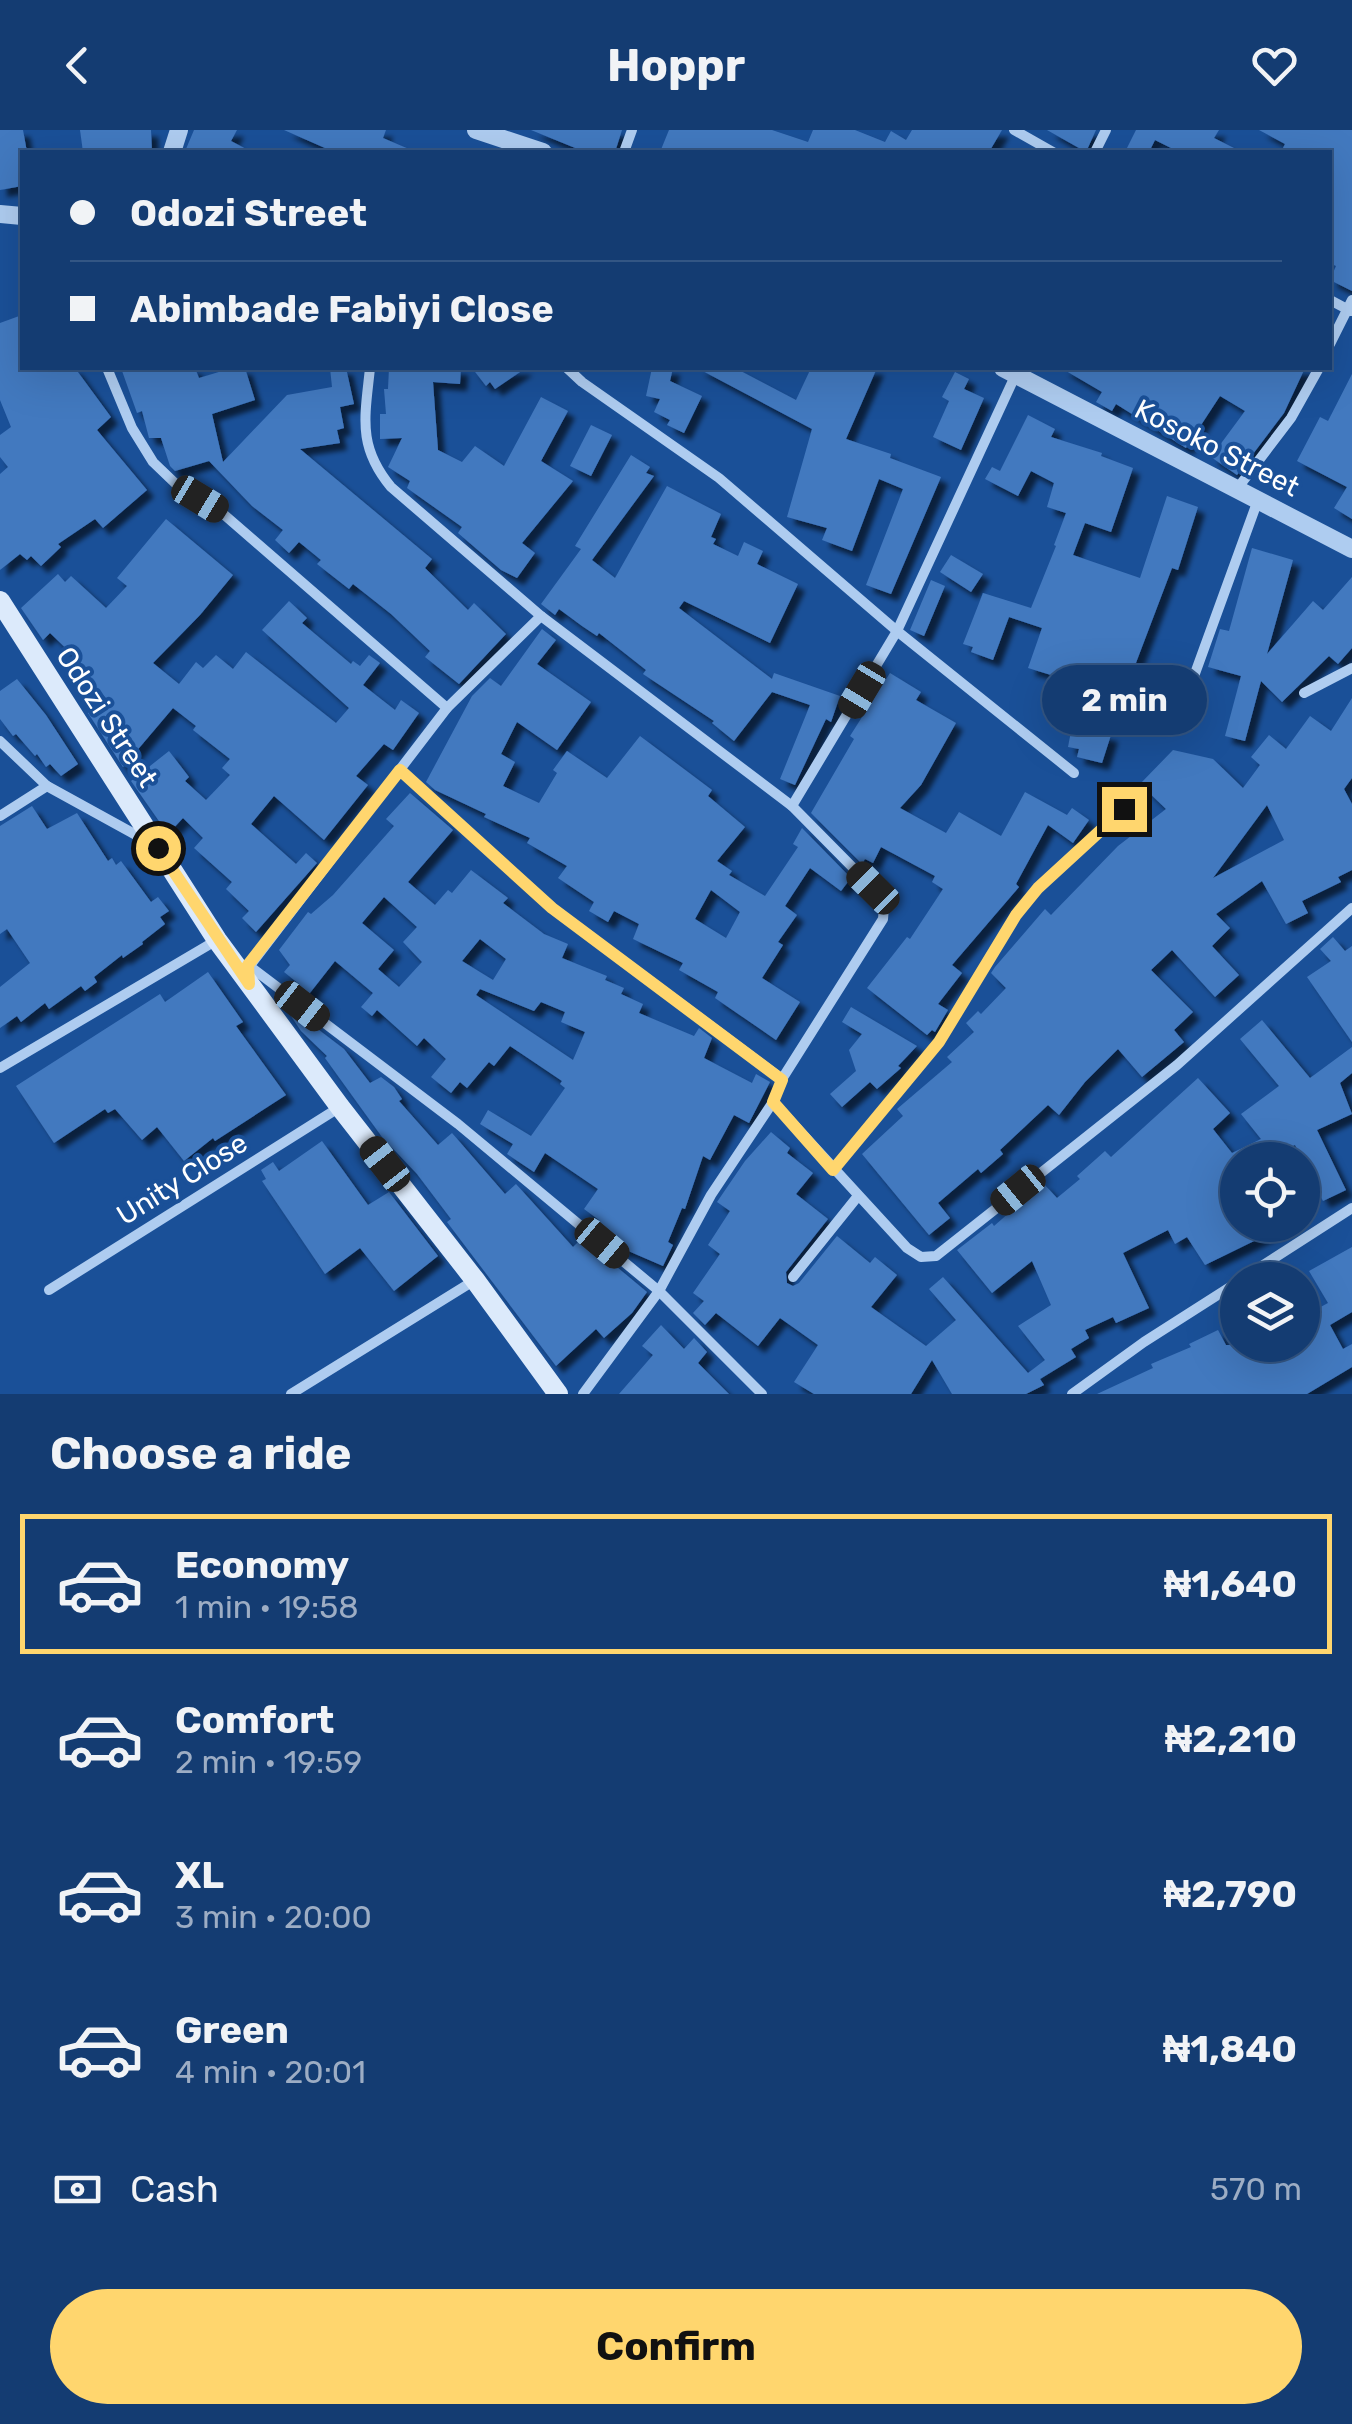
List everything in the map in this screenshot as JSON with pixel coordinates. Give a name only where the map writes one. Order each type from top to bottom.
[{"type":"main road","name":"Odozi Street","points":[[0,601],[218,940],[249,974],[340,1106],[476,1280],[558,1394]]},
{"type":"street","points":[[476,130],[537,150]]},
{"type":"street","points":[[1014,130],[1049,150]]},
{"type":"street","points":[[1332,340],[1350,307]]},
{"type":"street","points":[[108,370],[132,428],[154,462],[178,486],[221,512],[447,708]]},
{"type":"street","points":[[370,370],[364,434],[378,470],[392,487],[541,616],[792,806],[873,888],[884,907],[883,919],[782,1080],[773,1102],[711,1195],[659,1291],[583,1394]]},
{"type":"street","points":[[569,370],[719,478],[897,632],[1074,774]]},
{"type":"street","points":[[1237,490],[1290,418],[1318,370]]},
{"type":"street","points":[[792,806],[897,632],[1010,371]]},
{"type":"street","name":"Kosoko Street","points":[[1010,371],[1352,548]]},
{"type":"street","points":[[1185,701],[1258,500]]},
{"type":"street","points":[[541,616],[447,708],[249,974],[458,1124],[659,1291],[762,1394]]},
{"type":"street","points":[[1304,693],[1352,668]]},
{"type":"street","points":[[0,742],[48,786],[158,848]]},
{"type":"street","points":[[400,770],[552,908],[782,1080]]},
{"type":"street","points":[[0,816],[48,786]]},
{"type":"street","points":[[833,1170],[939,1042],[1016,915],[1038,888],[1124,809]]},
{"type":"street","points":[[773,1102],[907,1248],[921,1258],[936,1256],[1177,1065],[1352,908]]},
{"type":"street","points":[[0,1068],[218,940]]},
{"type":"street","name":"Unity Close","points":[[49,1290],[340,1106]]},
{"type":"street","points":[[793,1277],[858,1196]]},
{"type":"street","points":[[1268,1262],[1352,1208]]},
{"type":"street","points":[[291,1394],[476,1280]]},
{"type":"street","points":[[1072,1394],[1220,1293]]},
{"type":"building","points":[[0,130],[23,130],[27,150],[20,150],[20,186],[0,190]]},
{"type":"building","points":[[80,130],[151,130],[152,150],[83,150]]},
{"type":"building","points":[[194,130],[237,130],[231,141],[248,150],[188,150]]},
{"type":"building","points":[[284,130],[386,130],[383,138],[411,150],[329,150]]},
{"type":"building","points":[[531,130],[622,130],[616,150],[580,150]]},
{"type":"building","points":[[669,130],[772,130],[808,142],[813,130],[855,130],[885,142],[891,131],[906,140],[912,130],[1002,130],[990,150],[661,150]]},
{"type":"building","points":[[1047,130],[1096,130],[1087,150]]},
{"type":"building","points":[[1136,130],[1219,130],[1214,138],[1238,150],[1175,150],[1155,140],[1150,150],[1126,150]]},
{"type":"building","points":[[1259,130],[1352,130],[1352,291],[1332,281],[1336,266],[1332,264],[1332,150],[1282,150],[1285,144]]},
{"type":"building","points":[[20,316],[20,370],[76,370],[111,417],[97,430],[147,490],[103,528],[95,519],[58,544],[61,547],[41,566],[31,556],[27,560],[20,554],[0,570],[0,474],[8,467],[0,457],[0,435],[11,427],[0,400],[0,323]]},
{"type":"building","points":[[122,370],[196,370],[199,378],[225,370],[246,370],[255,400],[212,414],[223,462],[287,395],[332,387],[330,370],[346,370],[354,404],[340,407],[344,428],[337,430],[340,443],[300,449],[432,559],[425,568],[468,610],[474,603],[506,634],[459,684],[425,657],[430,651],[391,614],[353,584],[349,589],[317,564],[321,560],[299,542],[289,553],[275,540],[283,530],[252,506],[209,461],[175,471],[161,438],[149,438],[142,411],[137,413]]},
{"type":"building","points":[[389,370],[461,370],[460,384],[433,382],[438,450],[462,462],[475,446],[504,466],[541,397],[568,411],[541,461],[573,481],[522,543],[535,553],[517,578],[501,570],[458,533],[462,527],[407,488],[410,481],[388,467],[402,438],[380,439],[380,414],[386,414],[384,389],[388,389]]},
{"type":"building","points":[[474,370],[523,370],[495,389],[490,382],[486,386]]},
{"type":"building","points":[[652,370],[673,370],[670,381],[702,396],[684,433],[667,425],[670,420],[654,412],[660,399],[646,396]]},
{"type":"building","points":[[701,370],[739,370],[796,400],[810,370],[876,370],[846,439],[941,477],[891,594],[866,585],[903,489],[879,479],[852,551],[822,540],[827,528],[787,517],[812,429]]},
{"type":"building","points":[[1064,370],[1304,370],[1284,413],[1237,475],[1211,457],[1245,411],[1220,396],[1186,448],[1116,404],[1112,411],[1096,402],[1102,392]]},
{"type":"building","points":[[955,372],[969,379],[964,389],[984,398],[961,450],[933,437],[949,401],[942,397]]},
{"type":"building","points":[[1352,374],[1352,519],[1334,508],[1347,487],[1297,461],[1320,417],[1328,421]]},
{"type":"building","points":[[1028,415],[1055,429],[1051,437],[1102,453],[1101,456],[1133,468],[1111,532],[1085,523],[1073,555],[1140,578],[1167,496],[1198,507],[1178,570],[1172,568],[1123,697],[1028,668],[1042,628],[1009,617],[993,660],[971,652],[973,647],[963,644],[983,593],[1031,608],[1066,513],[1047,507],[1054,483],[1031,471],[1018,496],[985,479],[992,467],[1000,471]]},
{"type":"building","points":[[591,425],[612,435],[591,476],[570,466]]},
{"type":"building","points":[[631,455],[650,467],[646,473],[654,476],[592,560],[615,578],[667,486],[721,514],[711,537],[716,539],[713,544],[738,556],[744,542],[763,551],[757,564],[798,584],[770,643],[684,601],[679,608],[772,679],[774,673],[840,696],[831,722],[826,719],[795,785],[780,779],[810,705],[772,692],[734,741],[714,721],[643,674],[646,670],[599,633],[597,636],[559,609],[555,615],[541,604],[581,549],[575,546]]},
{"type":"building","points":[[166,519],[233,575],[153,663],[179,684],[196,662],[203,668],[216,655],[233,669],[246,652],[336,723],[349,708],[262,630],[289,601],[307,618],[302,623],[351,664],[353,661],[360,666],[369,655],[380,663],[363,685],[395,710],[401,700],[419,713],[393,750],[384,744],[356,776],[368,785],[324,840],[274,796],[251,824],[296,864],[306,853],[317,863],[256,932],[242,918],[249,911],[226,889],[232,882],[194,848],[203,838],[183,818],[168,834],[131,781],[169,751],[189,777],[185,781],[206,800],[230,775],[222,768],[230,759],[193,730],[196,726],[173,708],[123,767],[88,713],[108,700],[82,674],[77,679],[67,670],[77,659],[50,633],[43,640],[21,608],[58,574],[65,582],[71,576],[106,608],[127,586],[117,578]]},
{"type":"building","points":[[1252,548],[1293,560],[1267,654],[1313,601],[1323,610],[1352,577],[1352,648],[1338,664],[1329,656],[1282,702],[1261,681],[1245,741],[1225,736],[1241,676],[1208,667],[1220,629],[1229,631]]},
{"type":"building","points":[[951,555],[983,574],[971,592],[940,572]]},
{"type":"building","points":[[931,580],[945,586],[924,636],[910,630]]},
{"type":"building","points":[[542,629],[556,640],[537,664],[591,702],[557,750],[517,722],[501,754],[515,762],[503,786],[539,803],[557,773],[553,770],[567,751],[607,778],[640,736],[712,790],[708,796],[745,827],[717,861],[732,871],[729,875],[765,896],[798,847],[793,844],[802,828],[851,878],[841,891],[810,868],[785,906],[797,915],[778,942],[783,945],[762,978],[800,1002],[776,1040],[715,998],[718,992],[679,970],[683,963],[633,939],[639,924],[614,911],[608,922],[589,911],[594,902],[558,878],[567,866],[527,843],[530,838],[484,817],[486,814],[426,782],[472,696],[490,678],[501,686]],"holes":[[[711,890],[740,912],[726,938],[695,919]]]},
{"type":"building","points":[[890,673],[921,692],[916,700],[956,723],[921,785],[900,808],[946,833],[959,812],[1001,836],[1025,792],[1067,815],[1072,808],[1089,820],[1073,843],[1048,825],[1016,884],[1019,887],[952,965],[962,973],[938,1004],[948,1010],[935,1032],[927,1035],[867,988],[907,937],[910,939],[943,889],[932,882],[935,876],[881,847],[873,863],[865,859],[862,864],[811,813],[854,739],[850,736]]},
{"type":"building","points":[[17,679],[78,764],[61,776],[50,764],[46,767],[0,719],[0,691]]},
{"type":"building","points":[[1352,698],[1352,778],[1344,789],[1352,804],[1352,870],[1338,877],[1341,882],[1302,901],[1308,913],[1286,924],[1262,881],[1216,914],[1230,928],[1212,946],[1239,975],[1215,997],[1172,950],[1151,970],[1193,1012],[1174,1030],[1184,1042],[1142,1077],[1118,1049],[1059,1115],[1048,1105],[1000,1150],[1003,1154],[981,1173],[978,1169],[938,1203],[950,1218],[929,1235],[862,1154],[903,1116],[897,1109],[952,1062],[947,1057],[974,1032],[966,1023],[978,1011],[981,1014],[1006,988],[991,973],[1045,909],[1051,915],[1118,846],[1166,809],[1140,784],[1173,750],[1213,759],[1243,788],[1260,765],[1251,757],[1269,735],[1286,749],[1310,716],[1331,731]],"holes":[[[1267,805],[1284,840],[1213,878]]]},
{"type":"building","points":[[1072,726],[1111,735],[1102,763],[1077,757],[1079,749],[1068,747]]},
{"type":"building","points":[[410,793],[453,830],[408,882],[435,905],[448,890],[452,893],[471,870],[508,898],[503,903],[544,934],[568,944],[562,958],[607,976],[605,980],[624,988],[621,994],[643,1004],[639,1013],[694,1036],[699,1028],[712,1038],[704,1058],[752,1083],[756,1074],[770,1082],[749,1123],[734,1115],[710,1160],[703,1156],[685,1209],[682,1208],[668,1242],[673,1245],[663,1266],[619,1247],[594,1226],[599,1220],[584,1209],[598,1189],[545,1153],[534,1172],[507,1154],[513,1144],[480,1124],[488,1110],[531,1136],[565,1088],[560,1084],[562,1081],[510,1046],[494,1066],[489,1062],[467,1088],[460,1082],[451,1093],[431,1077],[446,1059],[424,1038],[417,1046],[377,1010],[372,1016],[361,1007],[373,993],[335,961],[306,998],[294,989],[299,984],[284,972],[290,965],[279,950],[308,912],[311,914],[333,895],[394,826],[386,819]],"holes":[[[384,897],[417,927],[403,942],[422,962],[399,987],[378,969],[394,950],[362,923]],[[480,939],[506,959],[493,980],[462,961]],[[480,989],[534,1011],[541,1002],[565,1012],[561,1022],[585,1032],[573,1060],[476,995]]]},
{"type":"building","points":[[32,806],[47,829],[77,813],[108,861],[112,858],[116,865],[121,861],[151,902],[158,897],[169,911],[160,917],[165,924],[94,977],[97,982],[85,991],[81,986],[49,1009],[45,1003],[21,1022],[17,1016],[0,1028],[0,987],[30,963],[7,929],[0,934],[0,826]]},
{"type":"building","points":[[1333,937],[1345,951],[1352,946],[1352,1042],[1307,977],[1331,961],[1320,949]]},
{"type":"building","points":[[208,972],[243,1022],[236,1026],[286,1095],[215,1141],[213,1138],[184,1161],[157,1127],[142,1140],[115,1109],[108,1113],[105,1109],[54,1143],[16,1086],[160,994],[165,1002]]},
{"type":"building","points":[[281,1001],[344,1049],[370,1083],[381,1077],[394,1087],[402,1099],[399,1101],[438,1145],[452,1133],[505,1194],[516,1184],[573,1247],[582,1238],[647,1292],[632,1313],[604,1338],[596,1329],[556,1366],[447,1222],[451,1219],[382,1137],[327,1056],[301,1031]]},
{"type":"building","points":[[851,1007],[917,1046],[898,1066],[901,1068],[877,1089],[870,1082],[842,1107],[830,1094],[856,1071],[849,1050],[862,1034],[842,1022]]},
{"type":"building","points":[[1262,1020],[1310,1078],[1352,1047],[1352,1073],[1340,1083],[1352,1114],[1317,1130],[1346,1190],[1323,1201],[1320,1142],[1255,1142],[1261,1139],[1241,1114],[1279,1086],[1240,1039]]},
{"type":"building","points":[[1198,1078],[1230,1113],[1213,1129],[1223,1142],[1220,1142],[1220,1242],[1252,1242],[1205,1265],[1187,1237],[1175,1244],[1168,1230],[1123,1253],[1149,1308],[1116,1323],[1113,1317],[1085,1330],[1089,1338],[1071,1349],[1076,1357],[1040,1379],[1044,1385],[1026,1394],[952,1394],[932,1360],[911,1394],[814,1394],[794,1382],[818,1345],[780,1318],[758,1346],[716,1313],[705,1325],[693,1313],[704,1301],[693,1293],[720,1254],[708,1245],[730,1211],[717,1202],[771,1132],[790,1148],[787,1153],[813,1173],[796,1194],[828,1219],[786,1272],[787,1283],[799,1283],[837,1236],[870,1263],[875,1257],[897,1275],[871,1307],[926,1346],[956,1320],[929,1289],[943,1277],[1028,1373],[1045,1360],[1018,1326],[1051,1305],[1032,1261],[992,1293],[957,1250],[992,1223],[994,1226],[1043,1183],[1057,1198],[1105,1151],[1111,1157]]},
{"type":"building","points":[[322,1141],[368,1205],[389,1192],[438,1256],[394,1291],[360,1248],[325,1274],[262,1181],[266,1179],[261,1170],[273,1162],[279,1171]]},
{"type":"building","points":[[1352,1247],[1352,1312],[1330,1325],[1343,1349],[1352,1344],[1352,1367],[1307,1394],[1097,1394],[1153,1368],[1151,1364],[1218,1330],[1220,1362],[1320,1362],[1320,1307],[1328,1303],[1320,1290],[1320,1265]]},
{"type":"building","points":[[661,1325],[684,1349],[694,1338],[707,1352],[698,1363],[729,1394],[619,1394],[653,1355],[642,1346]]},
{"type":"route","points":[[158,848],[249,984],[248,965],[400,770],[552,908],[782,1080],[773,1102],[833,1170],[939,1042],[1016,915],[1038,888],[1124,809]]}]
